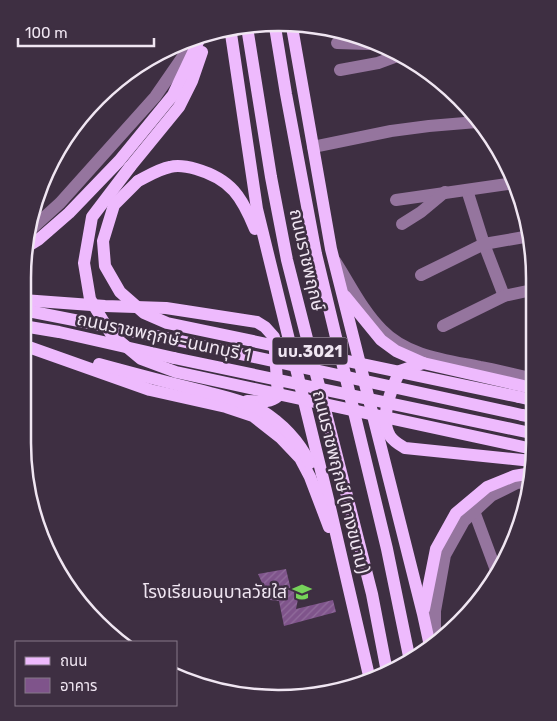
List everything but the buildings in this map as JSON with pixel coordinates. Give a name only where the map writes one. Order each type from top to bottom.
[{"type":"main road","name":"ถนนราชพฤกษ์","points":[[276,31],[316,254],[387,549],[408,653]]},
{"type":"main road","points":[[285,31],[286,94]]},
{"type":"main road","name":"นบ.3021","points":[[293,32],[334,261],[429,639]]},
{"type":"main road","name":"ถนนราชพฤกษ์","points":[[248,33],[271,177],[287,260],[372,594],[386,665]]},
{"type":"main road","name":"ถนนราชพฤกษ์ (ทางขนาน)","points":[[231,36],[252,183],[268,259],[328,499],[368,673]]},
{"type":"main road","points":[[204,43],[192,81],[179,106],[92,216],[84,263],[90,299],[110,334],[141,359],[176,372],[525,452]]},
{"type":"main road","points":[[34,243],[69,213],[119,161],[173,96],[197,45]]},
{"type":"main road","points":[[268,259],[247,209],[229,184],[212,173],[190,167],[171,166],[138,181],[114,206],[103,241],[106,266],[120,292],[144,313],[167,323],[526,399]]},
{"type":"main road","points":[[342,292],[381,340],[396,351],[423,363],[526,387]]},
{"type":"main road","points":[[31,301],[166,308],[257,322],[265,326],[274,337],[278,396],[267,402],[236,400]]},
{"type":"main road","name":"ถนนราชพฤกษ์-นนทบุรี 1","points":[[31,312],[176,340],[526,416]]},
{"type":"main road","name":"ถนนราชพฤกษ์-นนทบุรี 1","points":[[31,327],[526,431]]},
{"type":"main road","points":[[31,342],[69,356],[236,400],[261,410],[292,435],[303,449],[328,499]]},
{"type":"main road","points":[[31,348],[150,390],[226,407],[253,416],[281,438],[300,458],[310,477],[323,514],[339,547]]},
{"type":"main road","points":[[423,363],[400,371],[390,391],[385,423],[389,435],[396,442],[405,448],[525,453]]},
{"type":"main road","points":[[423,614],[436,549],[456,514],[487,487],[514,476],[524,474]]},
{"type":"street","points":[[337,43],[356,44]]},
{"type":"street","points":[[38,223],[60,203],[155,97],[189,48]]},
{"type":"street","points":[[340,70],[378,63],[391,58]]},
{"type":"street","points":[[313,147],[390,131],[470,123]]},
{"type":"street","points":[[396,200],[507,184]]},
{"type":"street","points":[[467,190],[484,244],[504,296]]},
{"type":"street","points":[[402,224],[421,212],[445,192]]},
{"type":"street","points":[[421,276],[484,244],[522,237]]},
{"type":"street","points":[[334,261],[353,288],[363,309],[383,332],[400,344],[423,355],[526,377]]},
{"type":"street","points":[[443,326],[504,296],[526,291]]},
{"type":"street","points":[[435,634],[435,611],[445,555],[464,521],[492,496],[516,483],[523,482]]},
{"type":"street","points":[[474,511],[494,564]]},
{"type":"place","name":"โรงเรียนอนุบาลวัยใส","points":[[302,592]]}]
